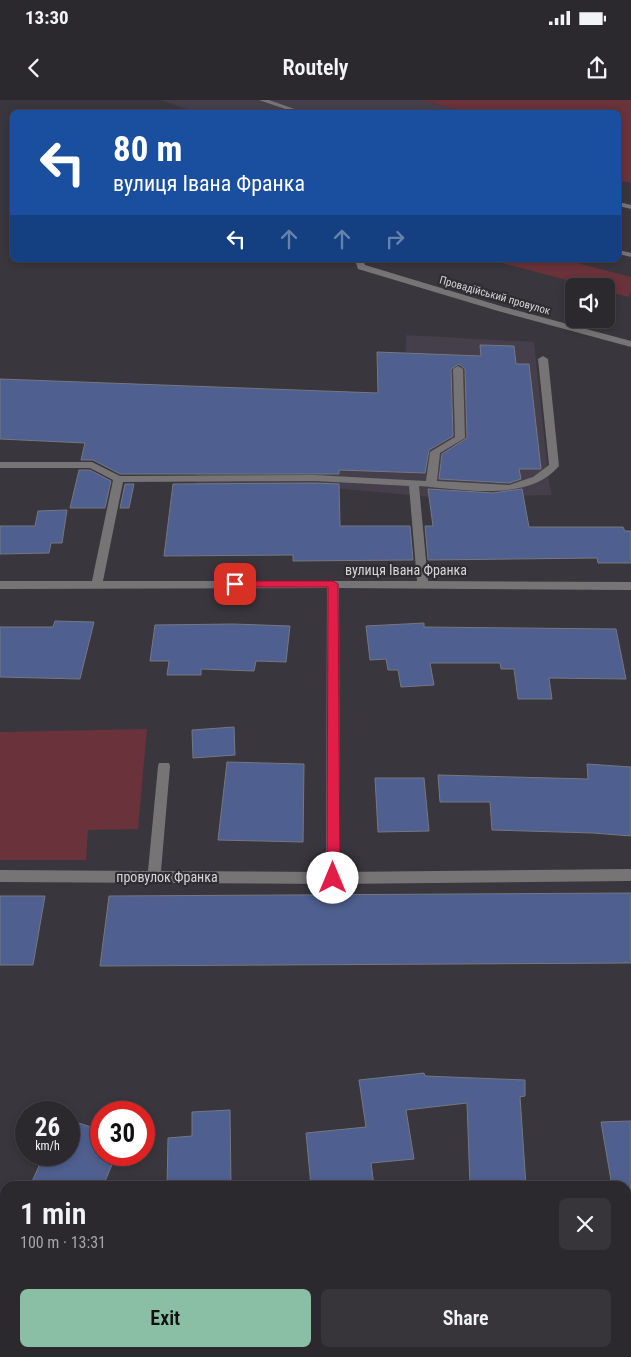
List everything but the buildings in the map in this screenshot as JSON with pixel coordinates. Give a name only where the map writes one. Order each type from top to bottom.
[{"type":"street","points":[[262,100],[294,110]]},
{"type":"street","name":"Провадійський провулок","points":[[360,262],[361,267],[501,309],[631,344]]},
{"type":"street","points":[[0,465],[92,465],[118,478],[315,478],[510,488],[537,479],[554,466],[543,359]]},
{"type":"street","points":[[431,485],[434,452],[460,438],[458,369]]},
{"type":"street","points":[[97,585],[118,478]]},
{"type":"street","points":[[414,483],[423,585]]},
{"type":"street","points":[[333,584],[333,878]]},
{"type":"street","name":"вулиця Івана Франка","points":[[0,585],[333,584],[631,586]]},
{"type":"street","points":[[154,877],[164,766]]},
{"type":"street","name":"провулок Франка","points":[[0,876],[333,878],[631,875]]},
{"type":"shaded area","points":[[161,100],[421,100],[458,110],[189,110]]},
{"type":"shaded area","points":[[421,100],[631,100],[631,183],[621,180],[621,110],[458,110]]},
{"type":"shaded area","points":[[499,262],[573,262],[631,277],[631,293],[628,297],[615,293],[615,278],[565,278],[565,280]]},
{"type":"shaded area","points":[[406,335],[534,342],[552,495],[430,497],[311,486],[195,486],[205,425],[405,394]]},
{"type":"shaded area","points":[[147,729],[138,829],[88,830],[86,860],[0,860],[0,732]]},
{"type":"route","points":[[235,584],[333,584],[333,878]]}]
